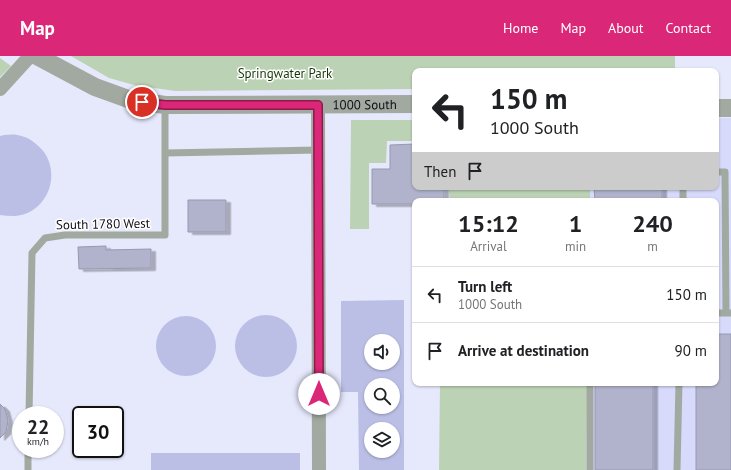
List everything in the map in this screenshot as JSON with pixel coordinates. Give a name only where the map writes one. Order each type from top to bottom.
[{"type":"street","points":[[0,89],[30,56]]},
{"type":"street","name":"1000 South","points":[[37,56],[95,87],[131,100],[165,105],[412,104]]},
{"type":"street","points":[[318,105],[319,470]]},
{"type":"street","points":[[719,108],[731,108]]},
{"type":"lane","name":"South 1780 West","points":[[29,406],[32,253],[45,238],[65,235],[165,235],[165,105]]},
{"type":"lane","points":[[165,153],[318,150]]},
{"type":"lane","points":[[719,172],[725,172],[729,313]]},
{"type":"lane","points":[[590,386],[590,470]]},
{"type":"lane","points":[[677,470],[679,386]]},
{"type":"lane","points":[[28,458],[28,470]]},
{"type":"shaded area","points":[[719,118],[731,118],[731,470],[586,470],[587,386],[719,386],[719,198],[590,198],[590,190],[719,190]]},
{"type":"shaded area","points":[[0,136],[22,136],[30,139],[44,152],[49,161],[51,182],[48,192],[35,209],[22,215],[0,215]]},
{"type":"shaded area","points":[[404,300],[404,470],[359,470],[358,392],[341,392],[341,301]]},
{"type":"shaded area","points":[[266,315],[278,318],[288,324],[294,334],[297,346],[294,358],[288,368],[278,374],[266,377],[254,374],[244,368],[238,358],[235,346],[238,334],[244,324],[254,318]]},
{"type":"shaded area","points":[[180,316],[192,316],[203,321],[211,329],[216,340],[214,358],[203,371],[192,376],[180,376],[169,371],[161,363],[156,352],[156,340],[161,329],[169,321]]},
{"type":"shaded area","points":[[151,453],[300,453],[300,470],[151,470]]},
{"type":"green space","name":"Springwater Park","points":[[71,56],[675,56],[675,68],[412,68],[412,89],[175,91],[134,85],[109,78]]},
{"type":"green space","points":[[0,58],[11,66],[0,77]]},
{"type":"green space","points":[[351,120],[412,120],[412,141],[387,141],[386,163],[369,163],[369,229],[350,229]]},
{"type":"green space","points":[[449,190],[590,190],[590,198],[450,198]]},
{"type":"green space","points":[[440,386],[587,386],[586,470],[439,470]]},
{"type":"building","points":[[412,144],[412,190],[444,190],[444,198],[412,198],[412,204],[372,204],[372,169],[390,169],[390,145]]},
{"type":"building","points":[[594,190],[662,190],[662,198],[595,198]]},
{"type":"building","points":[[188,200],[226,200],[226,232],[188,232]]},
{"type":"building","points":[[106,246],[106,250],[151,249],[151,268],[79,269],[78,247]]},
{"type":"building","points":[[719,334],[731,334],[731,470],[696,470],[696,386],[719,386]]},
{"type":"building","points":[[595,386],[653,386],[653,470],[595,470]]},
{"type":"building","points":[[0,404],[5,409],[8,420],[6,432],[0,438]]},
{"type":"route","points":[[142,102],[165,105],[318,105],[319,394]]}]
